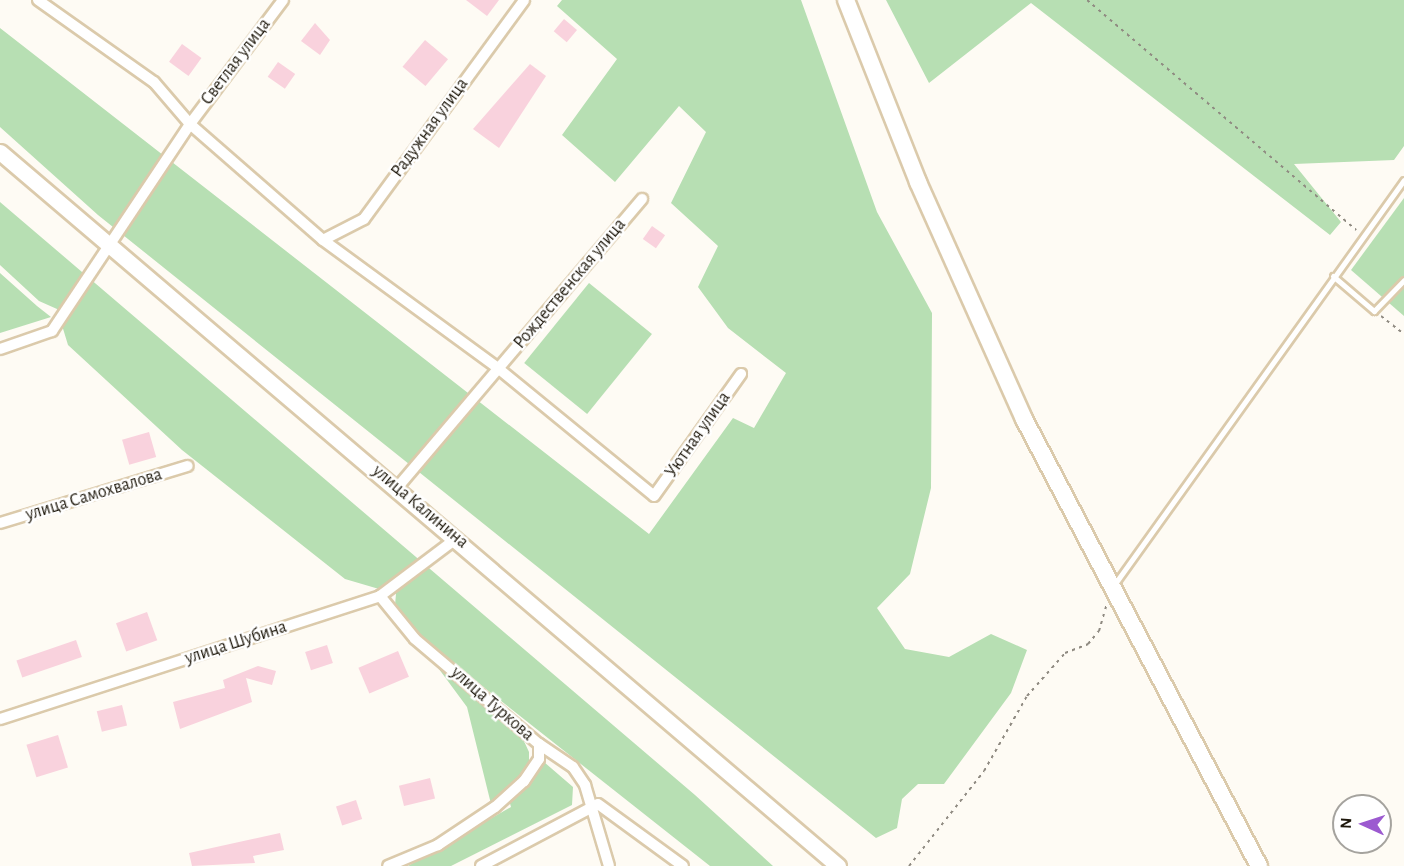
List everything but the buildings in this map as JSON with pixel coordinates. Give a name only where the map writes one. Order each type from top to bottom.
[{"type":"main road","points":[[846,0],[970,301],[1111,589],[1258,866]]},
{"type":"main road","name":"улица Калинина","points":[[0,152],[458,538],[838,866]]},
{"type":"street","points":[[38,0],[154,82],[190,124],[323,240],[499,369]]},
{"type":"street","name":"Светлая улица","points":[[0,349],[52,331],[190,124],[283,0]]},
{"type":"street","name":"Радужная улица","points":[[323,240],[364,219],[524,0]]},
{"type":"street","name":"Рождественская улица","points":[[397,488],[642,199]]},
{"type":"street","name":"Уютная улица","points":[[499,369],[654,496],[741,374]]},
{"type":"street","name":"улица Самохвалова","points":[[0,523],[188,466]]},
{"type":"street","name":"улица Шубина","points":[[0,719],[380,596],[458,538]]},
{"type":"street","name":"улица Туркова","points":[[380,596],[415,639],[539,744],[539,759],[525,782],[495,807],[438,845],[388,866]]},
{"type":"street","points":[[539,744],[573,766],[592,806],[609,866]]},
{"type":"street","points":[[481,866],[542,838],[598,804],[625,821],[683,866]]},
{"type":"lane","points":[[1111,589],[1333,276],[1404,180]]},
{"type":"lane","points":[[1333,276],[1374,311],[1404,280]]},
{"type":"path","points":[[1087,0],[1363,236]]},
{"type":"path","points":[[1374,311],[1404,334]]},
{"type":"path","points":[[909,866],[984,771],[1027,696],[1065,653],[1088,644],[1099,632],[1111,589]]},
{"type":"green space","points":[[562,0],[801,0],[877,212],[932,313],[931,488],[910,574],[877,608],[905,649],[949,657],[991,634],[1027,650],[1011,693],[944,784],[918,784],[902,799],[897,828],[876,838],[98,215],[0,127],[0,28],[649,534],[733,418],[754,428],[786,373],[728,328],[698,287],[718,246],[671,203],[706,132],[679,106],[615,182],[562,135],[617,59],[557,6]]},
{"type":"green space","points":[[886,0],[1404,0],[1404,146],[1394,160],[1294,164],[1341,222],[1330,235],[1031,3],[929,83]]},
{"type":"green space","points":[[1404,198],[1404,316],[1351,270]]},
{"type":"green space","points":[[0,202],[695,795],[773,866],[710,866],[420,637],[395,605],[396,594],[345,579],[182,450],[68,345],[57,309],[39,301],[0,265]]},
{"type":"green space","points":[[0,273],[37,306],[51,317],[0,333]]},
{"type":"green space","points":[[589,283],[652,334],[587,414],[524,363]]},
{"type":"green space","points":[[436,665],[523,739],[529,752],[529,767],[491,804],[467,707]]},
{"type":"green space","points":[[544,762],[573,787],[572,805],[451,866],[408,866],[511,807],[509,800]]}]
